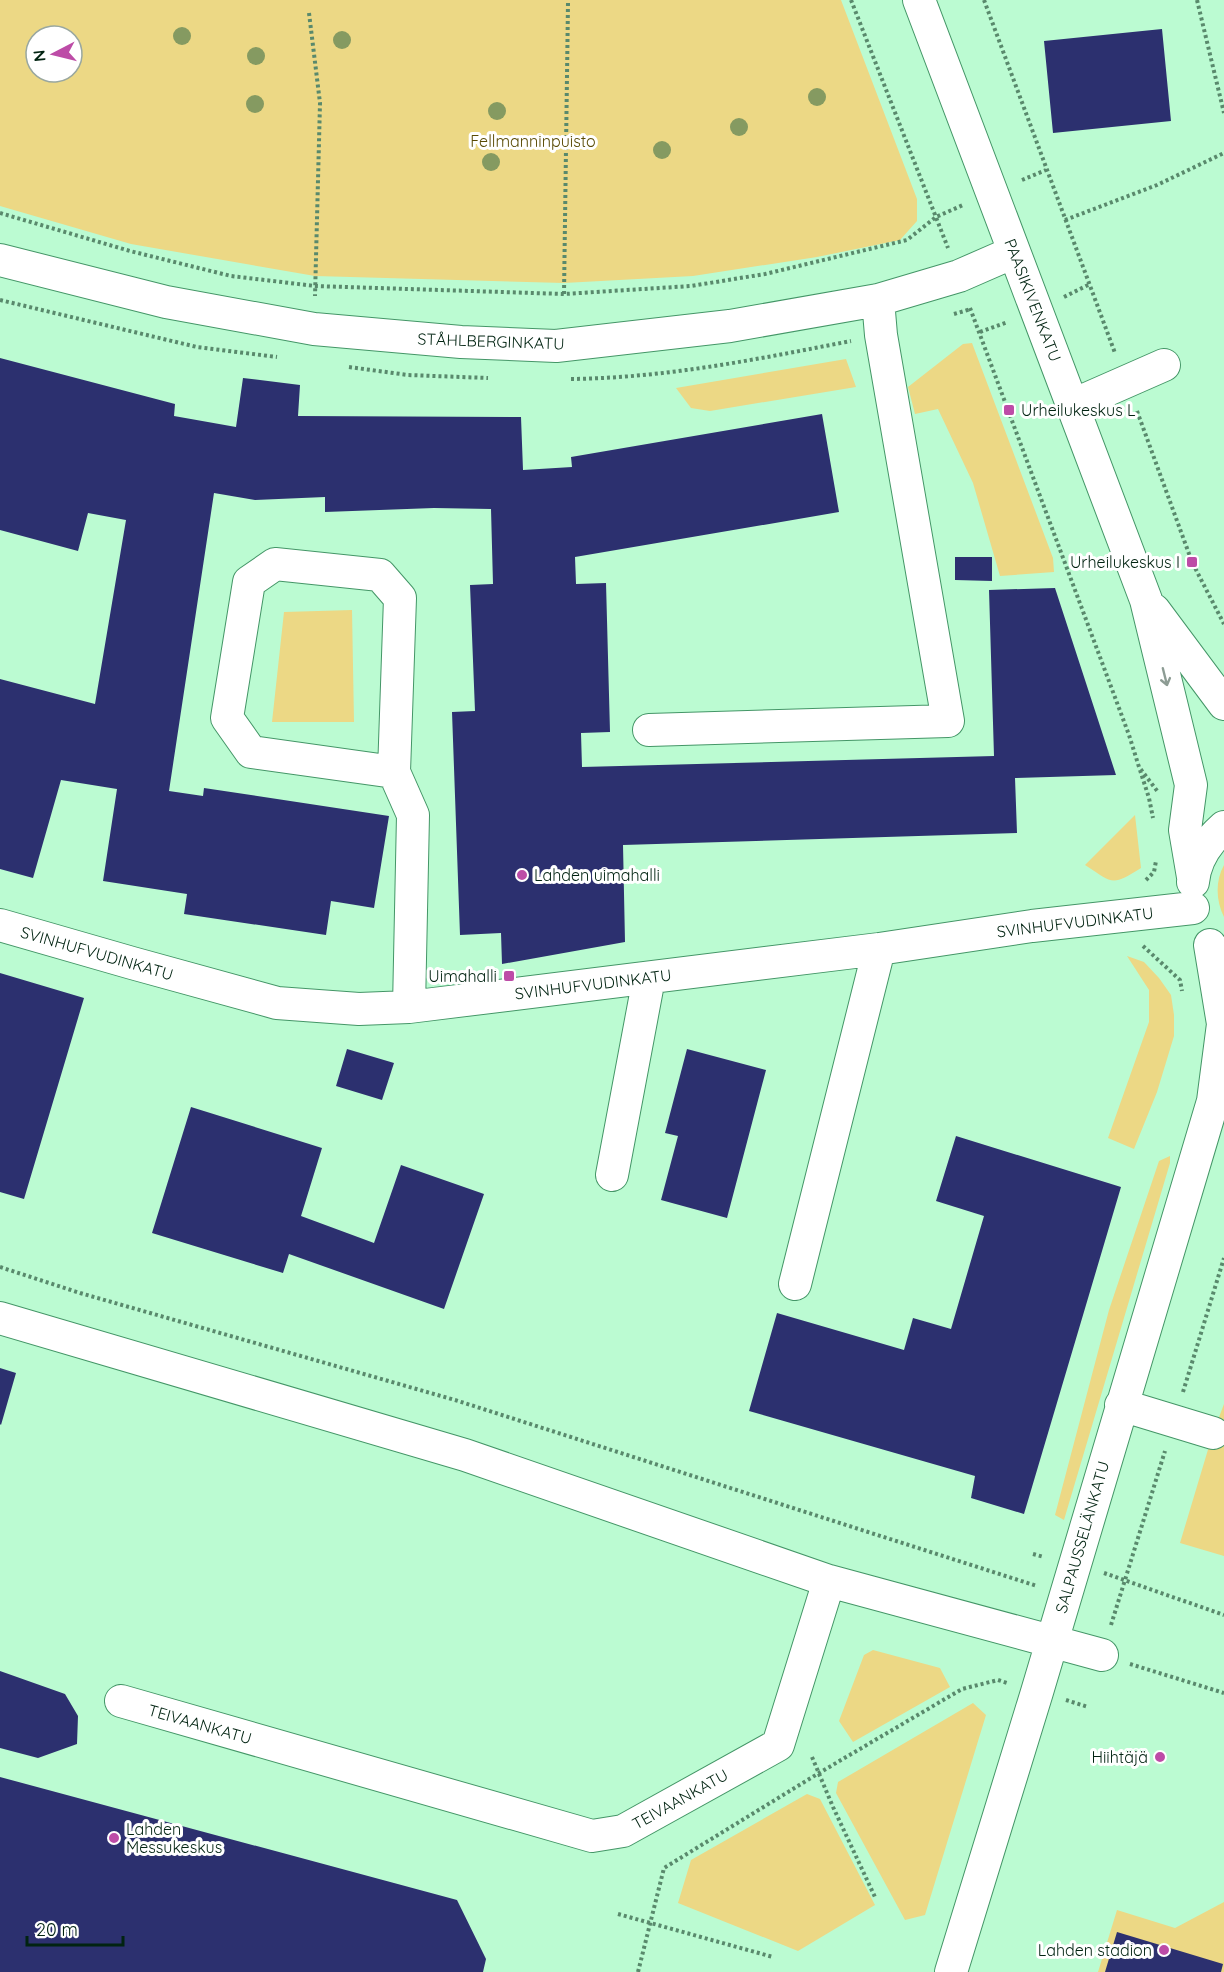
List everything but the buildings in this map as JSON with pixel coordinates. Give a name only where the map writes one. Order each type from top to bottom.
[{"type":"street","name":"PAASIKIVENKATU","points":[[919,0],[1146,600],[1191,784],[1185,830],[1193,877]]},
{"type":"street","name":"STÅHLBERGINKATU","points":[[0,260],[166,302],[314,330],[556,346],[730,326],[878,300],[958,276],[1014,252]]},
{"type":"street","points":[[649,730],[948,721],[881,335],[878,300]]},
{"type":"street","points":[[1072,405],[1164,364]]},
{"type":"street","points":[[394,772],[251,752],[227,718],[249,582],[275,564],[380,575],[400,598],[394,772],[413,815],[409,1007]]},
{"type":"street","name":"PAASIKIVENKATU","points":[[1146,600],[1224,704]]},
{"type":"street","points":[[1193,908],[1193,877],[1201,855],[1213,836],[1224,827]]},
{"type":"street","name":"SVINHUFVUDINKATU","points":[[0,925],[277,1003],[359,1009],[409,1007],[649,978],[879,949],[1032,926],[1193,908]]},
{"type":"street","name":"SALPAUSSELÄNKATU","points":[[951,1972],[1037,1692],[1121,1405],[1219,1092],[1223,1024],[1217,952],[1199,927],[1193,908]]},
{"type":"street","points":[[795,1284],[879,949]]},
{"type":"street","points":[[612,1175],[649,978]]},
{"type":"street","points":[[0,1318],[465,1455],[830,1581],[1102,1655]]},
{"type":"street","points":[[1121,1405],[1213,1433]]},
{"type":"street","name":"TEIVAANKATU","points":[[121,1701],[592,1836],[623,1831],[778,1745],[830,1581]]},
{"type":"path","points":[[851,0],[936,217],[1129,735],[1149,798]]},
{"type":"path","points":[[984,0],[1192,562],[1224,624]]},
{"type":"path","points":[[1197,0],[1224,113]]},
{"type":"path","points":[[564,294],[568,3]]},
{"type":"path","points":[[309,13],[320,103],[315,286]]},
{"type":"path","points":[[1065,220],[1157,185],[1224,153]]},
{"type":"path","points":[[0,213],[130,251],[231,276],[315,286],[564,294],[691,286],[765,274],[907,240],[936,217],[1046,170]]},
{"type":"path","points":[[1224,1258],[1102,1655],[1224,1693]]},
{"type":"path","points":[[0,1267],[80,1293],[455,1400],[1065,1594]]},
{"type":"path","points":[[1125,1580],[1224,1615]]},
{"type":"path","points":[[638,1972],[664,1868],[819,1773],[962,1689],[998,1680],[1088,1707]]},
{"type":"path","points":[[812,1756],[875,1897]]},
{"type":"path","points":[[618,1914],[773,1958]]},
{"type":"green space","name":"Fellmanninpuisto","points":[[0,0],[841,0],[917,199],[917,221],[900,240],[817,257],[693,276],[564,283],[315,276],[131,244],[0,206]]},
{"type":"green space","points":[[972,343],[1053,558],[1054,572],[1000,576],[973,483],[938,409],[915,414],[908,387],[963,344]]},
{"type":"green space","points":[[846,359],[856,387],[710,411],[691,408],[676,388]]},
{"type":"green space","points":[[352,610],[354,722],[272,722],[284,612]]},
{"type":"green space","points":[[1135,815],[1141,868],[1124,878],[1112,880],[1101,876],[1085,865]]},
{"type":"green space","points":[[1224,865],[1224,917],[1219,904],[1218,891],[1219,878]]},
{"type":"green space","points":[[1127,956],[1144,962],[1159,978],[1171,995],[1174,1015],[1174,1036],[1157,1092],[1134,1149],[1108,1138],[1149,1022],[1149,990]]},
{"type":"green space","points":[[1170,1156],[1170,1163],[1064,1520],[1055,1515],[1109,1310],[1159,1161]]},
{"type":"green space","points":[[1224,1404],[1224,1556],[1180,1543]]},
{"type":"green space","points":[[873,1650],[940,1668],[950,1687],[853,1742],[839,1721],[864,1655]]},
{"type":"green space","points":[[973,1703],[986,1715],[925,1915],[905,1920],[836,1793],[838,1782]]},
{"type":"green space","points":[[807,1794],[820,1799],[875,1905],[798,1951],[678,1903],[691,1860]]},
{"type":"green space","name":"Lahden stadion","points":[[1224,1902],[1224,1972],[1098,1972],[1117,1910],[1175,1928]]},
{"type":"place","name":"Urheilukeskus L","points":[[1009,410]]},
{"type":"place","name":"Urheilukeskus I","points":[[1192,562]]},
{"type":"place","name":"Lahden uimahalli","points":[[522,875]]},
{"type":"place","name":"Uimahalli","points":[[509,976]]},
{"type":"place","name":"Hiihtäjä","points":[[1160,1757]]},
{"type":"place","name":"Lahden Messukeskus","points":[[114,1838]]},
{"type":"place","name":"Lahden stadion","points":[[1164,1950]]}]
